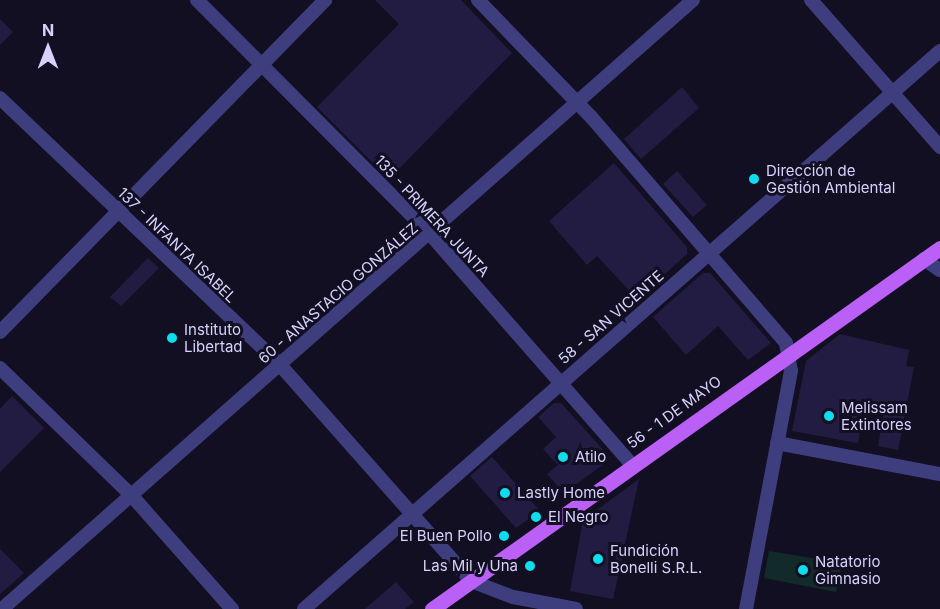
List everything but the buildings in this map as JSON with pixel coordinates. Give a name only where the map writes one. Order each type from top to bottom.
[{"type":"main road","name":"56 - 1 DE MAYO","points":[[432,609],[789,352],[940,248]]},
{"type":"street","name":"135 - PRIMERA JUNTA","points":[[196,0],[430,234],[632,465]]},
{"type":"street","points":[[0,332],[325,0]]},
{"type":"street","points":[[478,0],[577,103],[710,252],[780,334],[789,352],[791,371],[746,609]]},
{"type":"street","name":"60 - ANASTACIO GONZÁLEZ","points":[[2,609],[281,366],[693,0]]},
{"type":"street","points":[[812,0],[940,147]]},
{"type":"street","name":"58 - SAN VICENTE","points":[[304,609],[940,51]]},
{"type":"street","name":"137 - INFANTA ISABEL","points":[[0,98],[281,366],[471,581]]},
{"type":"street","points":[[924,259],[940,270]]},
{"type":"street","points":[[0,368],[132,496],[232,609]]},
{"type":"street","points":[[777,443],[940,474]]},
{"type":"street","points":[[471,581],[512,603],[576,609]]},
{"type":"green space","name":"Natatorio Gimnasio","points":[[769,551],[842,563],[836,592],[764,578]]},
{"type":"place","name":"Dirección de Gestión Ambiental","points":[[754,179]]},
{"type":"place","name":"Instituto Libertad","points":[[172,338]]},
{"type":"place","name":"Melissam Extintores","points":[[829,416]]},
{"type":"place","name":"Atilo","points":[[563,457]]},
{"type":"place","name":"Lastly Home","points":[[505,493]]},
{"type":"place","name":"El Negro","points":[[536,517]]},
{"type":"place","name":"El Buen Pollo","points":[[504,536]]},
{"type":"place","name":"Fundición Bonelli S.R.L.","points":[[598,559]]},
{"type":"place","name":"Las Mil y Una","points":[[530,566]]},
{"type":"place","name":"Natatorio Gimnasio","points":[[803,570]]}]
